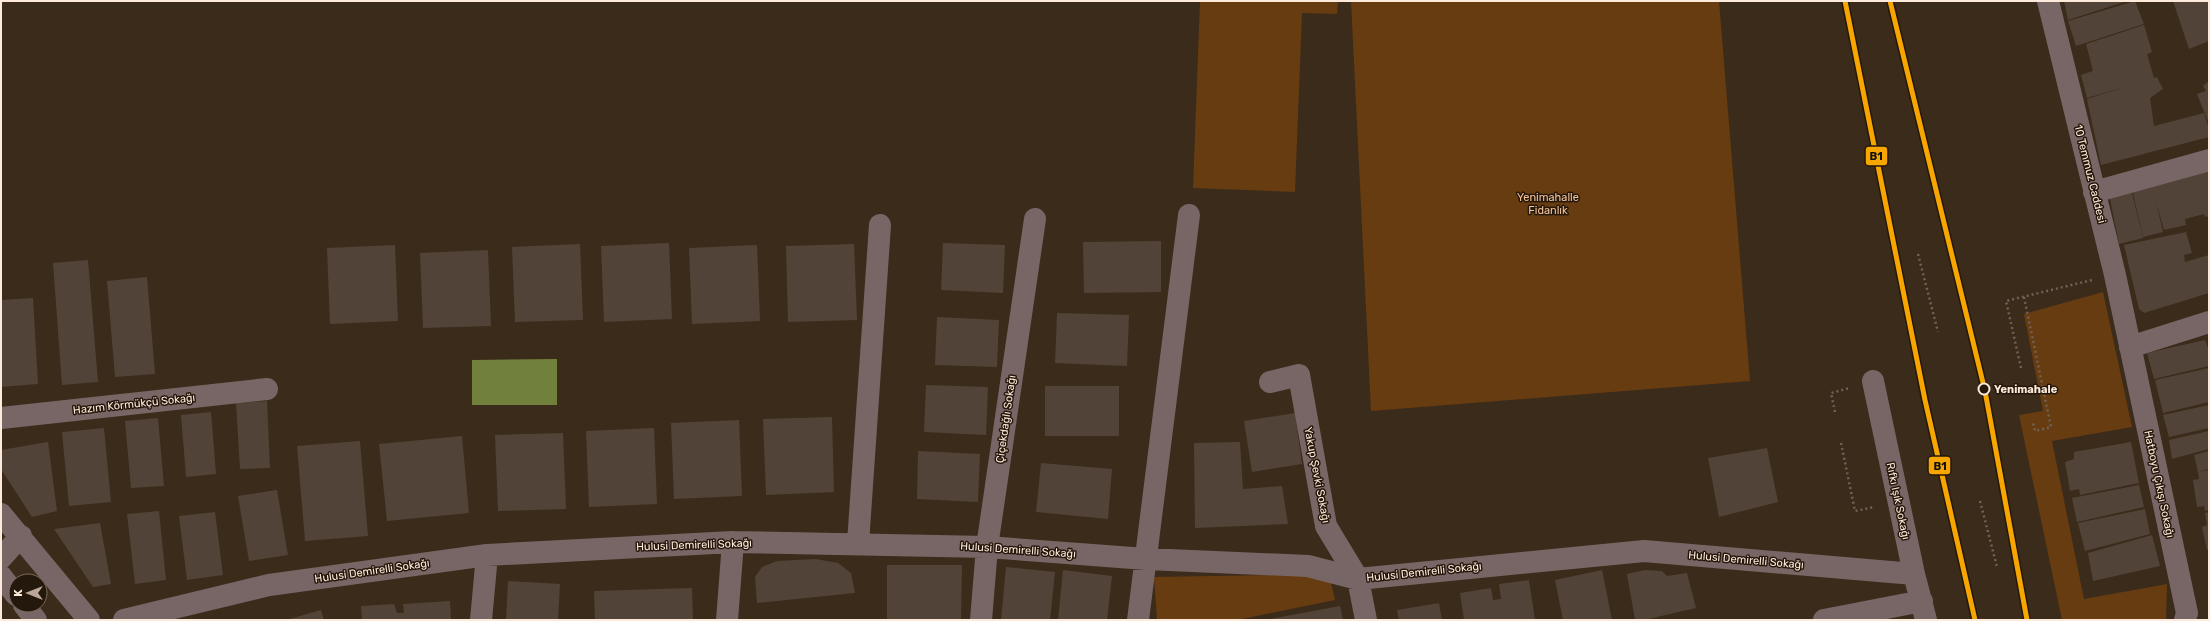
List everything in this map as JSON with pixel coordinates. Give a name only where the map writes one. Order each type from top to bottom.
[{"type":"street","name":"10 Temmuz Caddesi","points":[[2048,1],[2115,275],[2130,347]]},
{"type":"street","points":[[2094,192],[2209,160]]},
{"type":"street","points":[[1138,620],[1189,215]]},
{"type":"street","name":"Çiçekdağlı Sokağı","points":[[982,620],[987,547],[1035,219]]},
{"type":"street","points":[[858,543],[880,225]]},
{"type":"street","points":[[2130,347],[2209,322]]},
{"type":"street","name":"Hatboyu Çıkışı Sokağı","points":[[2130,347],[2187,613],[2185,620]]},
{"type":"street","name":"Yakup Şevki Sokağı","points":[[1270,382],[1299,376],[1326,526],[1358,579],[1366,620]]},
{"type":"street","name":"Rıfkı Işık Sokağı","points":[[1873,381],[1914,574],[1924,610]]},
{"type":"street","name":"Hazım Körmükçü Sokağı","points":[[1,418],[267,389]]},
{"type":"street","points":[[1,514],[21,536],[89,620]]},
{"type":"street","points":[[1,558],[21,536]]},
{"type":"street","points":[[726,620],[733,542]]},
{"type":"street","name":"Hulusi Demirelli Sokağı","points":[[124,620],[269,585],[487,554],[733,542],[858,543],[987,547],[1146,560],[1308,566],[1358,579],[1644,551],[1914,574]]},
{"type":"street","points":[[481,620],[487,554]]},
{"type":"street","points":[[1,576],[8,584]]},
{"type":"street","points":[[1824,620],[1924,610]]},
{"type":"path","points":[[1918,254],[1938,332]]},
{"type":"path","points":[[2021,368],[2006,301],[2115,275]]},
{"type":"path","points":[[2024,297],[2051,427],[2035,431],[2033,423]]},
{"type":"path","points":[[1835,412],[1831,393],[1873,381]]},
{"type":"path","points":[[1841,443],[1855,511],[1898,501]]},
{"type":"path","points":[[1980,501],[1996,567]]},
{"type":"green space","points":[[1200,1],[1338,1],[1337,14],[1302,13],[1295,192],[1193,188]]},
{"type":"green space","name":"Yenimahalle Fidanlık","points":[[1351,1],[1719,1],[1750,381],[1371,411]]},
{"type":"green space","points":[[2103,292],[2132,427],[2052,441],[2084,599],[2167,584],[2166,620],[2062,620],[2019,415],[2043,411],[2024,314]]},
{"type":"green space","points":[[1329,574],[1335,600],[1237,620],[1157,620],[1154,577]]},
{"type":"shaded area","points":[[557,359],[557,405],[472,405],[472,360]]},
{"type":"building","points":[[2064,1],[2127,1],[2068,20]]},
{"type":"building","points":[[2135,1],[2144,24],[2076,46],[2068,21]]},
{"type":"building","points":[[2173,1],[2209,1],[2209,41],[2189,49]]},
{"type":"building","points":[[2144,25],[2152,52],[2147,54],[2154,78],[2157,77],[2163,89],[2150,98],[2154,126],[2204,113],[2209,128],[2209,137],[2101,165],[2087,99],[2128,86],[2087,98],[2081,75],[2093,71],[2086,44]]},
{"type":"building","points":[[2209,81],[2209,124],[2197,94],[2206,91],[2203,86]]},
{"type":"building","points":[[2209,169],[2209,216],[2205,217],[2204,214],[2185,219],[2186,225],[2164,230],[2156,202],[2163,232],[2143,237],[2132,189]]},
{"type":"building","points":[[2131,189],[2143,238],[2119,244],[2109,194]]},
{"type":"building","points":[[2186,232],[2192,253],[2184,255],[2185,262],[2209,255],[2209,293],[2144,313],[2139,309],[2124,245]]},
{"type":"building","points":[[1161,241],[1161,292],[1084,293],[1083,242]]},
{"type":"building","points":[[669,243],[672,319],[604,322],[601,246]]},
{"type":"building","points":[[943,243],[1005,245],[1003,293],[941,290]]},
{"type":"building","points":[[580,244],[583,320],[515,322],[512,247]]},
{"type":"building","points":[[854,244],[857,320],[788,322],[786,246]]},
{"type":"building","points":[[395,245],[398,321],[330,324],[327,248]]},
{"type":"building","points":[[757,245],[760,321],[692,324],[689,248]]},
{"type":"building","points":[[488,250],[491,326],[423,328],[420,253]]},
{"type":"building","points":[[88,260],[98,382],[62,385],[53,263]]},
{"type":"building","points":[[147,277],[155,374],[115,377],[107,281]]},
{"type":"building","points":[[33,298],[38,384],[1,387],[1,300]]},
{"type":"building","points":[[1057,313],[1129,315],[1127,366],[1055,363]]},
{"type":"building","points":[[937,317],[999,320],[997,367],[935,365]]},
{"type":"building","points":[[2205,340],[2209,350],[2209,366],[2154,379],[2147,353]]},
{"type":"building","points":[[2209,368],[2209,402],[2163,413],[2155,380]]},
{"type":"building","points":[[926,385],[988,387],[986,435],[924,432]]},
{"type":"building","points":[[1045,386],[1119,386],[1119,436],[1045,436]]},
{"type":"building","points":[[267,401],[270,468],[240,469],[236,403]]},
{"type":"building","points":[[2209,405],[2209,428],[2169,437],[2163,415]]},
{"type":"building","points":[[211,412],[216,474],[186,477],[181,415]]},
{"type":"building","points":[[1295,413],[1302,464],[1252,472],[1244,421]]},
{"type":"building","points":[[832,417],[834,492],[766,495],[763,419]]},
{"type":"building","points":[[158,418],[164,486],[131,488],[125,421]]},
{"type":"building","points":[[739,420],[742,496],[674,499],[671,423]]},
{"type":"building","points":[[104,428],[111,502],[69,506],[62,432]]},
{"type":"building","points":[[654,428],[657,504],[589,507],[586,431]]},
{"type":"building","points":[[2209,431],[2209,449],[2172,459],[2169,440]]},
{"type":"building","points":[[563,433],[566,509],[498,511],[495,435]]},
{"type":"building","points":[[462,436],[469,513],[387,521],[379,444]]},
{"type":"building","points":[[360,441],[368,536],[305,541],[297,446]]},
{"type":"building","points":[[48,442],[57,511],[32,517],[1,469],[1,450]]},
{"type":"building","points":[[1240,442],[1243,489],[1282,486],[1288,524],[1195,528],[1194,443]]},
{"type":"building","points":[[2131,442],[2139,483],[2080,495],[2079,489],[2070,491],[2065,462],[2074,459],[2074,452]]},
{"type":"building","points":[[1767,448],[1778,502],[1719,517],[1708,458]]},
{"type":"building","points":[[918,451],[980,454],[978,502],[917,499]]},
{"type":"building","points":[[2209,451],[2209,469],[2198,472],[2194,455]]},
{"type":"building","points":[[1041,463],[1112,469],[1108,519],[1036,512]]},
{"type":"building","points":[[2209,470],[2209,510],[2205,511],[2204,506],[2197,507],[2193,480],[2199,479],[2198,472]]},
{"type":"building","points":[[2139,485],[2144,507],[2077,522],[2072,498]]},
{"type":"building","points":[[277,490],[288,555],[249,561],[238,496]]},
{"type":"building","points":[[2145,509],[2150,534],[2085,551],[2078,523]]},
{"type":"building","points":[[159,511],[166,580],[135,584],[127,514]]},
{"type":"building","points":[[215,512],[223,575],[187,580],[179,516]]},
{"type":"building","points":[[2209,512],[2209,549],[2207,550],[2202,527],[2207,525],[2205,513]]},
{"type":"building","points":[[100,523],[111,584],[93,587],[54,529]]},
{"type":"building","points":[[2152,535],[2160,566],[2093,581],[2088,553]]},
{"type":"building","points":[[816,559],[838,563],[851,573],[855,593],[757,603],[755,577],[762,567],[777,561]]},
{"type":"building","points":[[887,565],[962,565],[961,620],[887,620]]},
{"type":"building","points":[[1006,567],[1055,572],[1050,620],[1001,620]]},
{"type":"building","points":[[1063,570],[1112,576],[1107,620],[1058,620]]},
{"type":"building","points":[[1602,570],[1612,620],[1563,620],[1555,580]]},
{"type":"building","points":[[1645,570],[1662,571],[1667,576],[1687,573],[1696,608],[1644,620],[1635,620],[1627,574]]},
{"type":"building","points":[[1529,580],[1535,620],[1464,620],[1460,593],[1491,588],[1493,600],[1501,599],[1499,584]]},
{"type":"building","points":[[508,581],[560,584],[558,620],[506,620]]},
{"type":"building","points":[[692,588],[693,620],[595,620],[594,591]]},
{"type":"building","points":[[450,601],[451,620],[362,620],[361,606],[394,604],[397,613],[404,613],[403,604]]},
{"type":"building","points":[[1439,603],[1442,620],[1399,620],[1397,610]]},
{"type":"building","points":[[1340,606],[1343,620],[1270,620],[1270,619]]},
{"type":"building","points":[[321,610],[324,620],[286,620]]},
{"type":"transit line","name":"B1","points":[[1845,1],[1925,400],[1975,620]]},
{"type":"transit line","name":"B1","points":[[1890,1],[1985,391],[2027,620]]},
{"type":"place","name":"Yenimahale","points":[[1984,389]]}]
